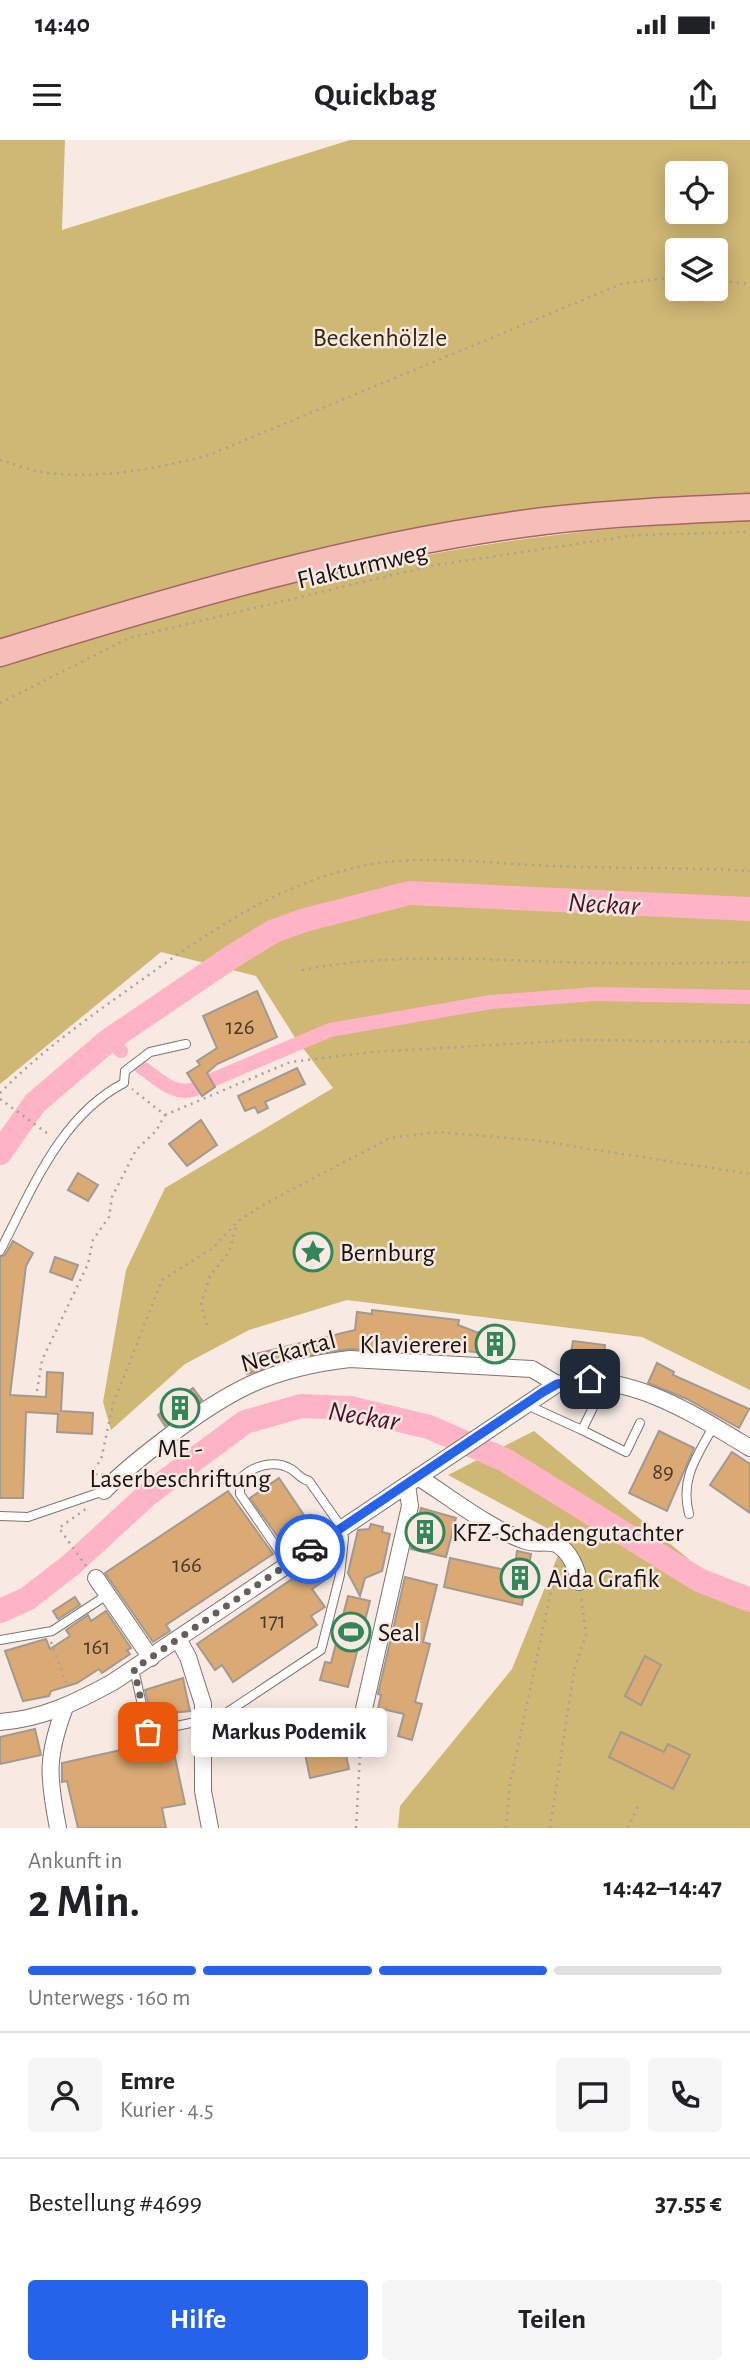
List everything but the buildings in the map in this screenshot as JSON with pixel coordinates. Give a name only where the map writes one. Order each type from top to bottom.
[{"type":"main road","points":[[0,653],[235,584],[434,540],[543,522],[750,507]]},
{"type":"street","name":"Neckartal","points":[[106,1488],[223,1396],[267,1376],[322,1362],[350,1359],[532,1369],[557,1384]]},
{"type":"street","points":[[0,1722],[37,1717],[69,1705],[134,1669],[557,1384],[576,1380],[606,1381],[659,1400],[750,1448]]},
{"type":"street","points":[[419,1477],[509,1533],[529,1542],[550,1542],[560,1546],[569,1557],[579,1582]]},
{"type":"street","points":[[361,1722],[419,1477]]},
{"type":"street","points":[[96,1578],[151,1658]]},
{"type":"street","points":[[178,1639],[188,1657],[205,1723],[201,1741],[203,1791],[210,1828]]},
{"type":"street","points":[[58,1828],[48,1765],[54,1735],[69,1705]]},
{"type":"lane","points":[[0,1251],[58,1141],[95,1098],[124,1083],[125,1071],[150,1052],[186,1044]]},
{"type":"lane","points":[[582,1430],[606,1381]]},
{"type":"lane","points":[[525,1404],[626,1452],[640,1423]]},
{"type":"lane","points":[[689,1514],[684,1494],[686,1480],[713,1427]]},
{"type":"lane","points":[[134,1669],[148,1732],[205,1723],[321,1650],[340,1575],[342,1528],[310,1481],[300,1479],[292,1470],[263,1465],[244,1475],[239,1486],[240,1494],[288,1564]]},
{"type":"lane","points":[[0,1516],[28,1517],[106,1488]]},
{"type":"lane","points":[[0,1640],[47,1632],[107,1595]]},
{"type":"path","points":[[0,460],[46,473],[114,474],[167,466],[209,455],[624,283],[665,278]]},
{"type":"path","points":[[728,281],[750,284]]},
{"type":"path","name":"Flakturmweg","points":[[0,702],[129,638],[430,566],[635,535],[750,532]]},
{"type":"path","points":[[0,1093],[32,1060],[72,1029],[196,942],[260,903],[353,868],[397,861],[449,860],[750,871]]},
{"type":"path","points":[[302,970],[359,959],[461,957],[680,964],[750,962]]},
{"type":"path","points":[[37,1391],[42,1360],[88,1264],[93,1240],[109,1217],[113,1197],[136,1150],[156,1131],[165,1115],[290,1062],[372,1052],[578,1040],[750,1042]]},
{"type":"path","points":[[124,1083],[165,1115]]},
{"type":"path","points":[[0,1099],[44,1130]]},
{"type":"path","points":[[96,1578],[59,1528],[86,1510],[106,1488],[93,1470],[101,1460],[113,1404],[162,1280],[213,1248],[237,1221],[390,1138],[438,1132],[533,1140],[750,1174]]},
{"type":"path","points":[[207,1325],[201,1305],[210,1276],[229,1252],[237,1221]]},
{"type":"path","points":[[506,1828],[510,1783],[560,1546]]},
{"type":"path","points":[[550,1828],[574,1671],[586,1634],[579,1582]]},
{"type":"path","points":[[47,1632],[69,1705]]},
{"type":"path","points":[[356,1828],[361,1722]]},
{"type":"path","points":[[628,1828],[638,1806]]},
{"type":"green space","name":"Beckenhölzle","points":[[0,140],[65,140],[62,230],[350,140],[750,140],[750,497],[643,501],[0,642]]},
{"type":"green space","points":[[750,520],[750,1390],[642,1337],[347,1300],[249,1330],[185,1364],[111,1430],[103,1402],[126,1270],[165,1188],[333,1088],[294,1036],[256,976],[161,952],[0,1084],[0,667],[240,597],[402,560],[566,534]]},
{"type":"green space","points":[[534,1431],[703,1571],[750,1587],[750,1828],[398,1828],[400,1806],[512,1669],[565,1538],[448,1475]]},
{"type":"waterway","name":"Neckar","points":[[0,1153],[35,1103],[109,1040],[236,954],[274,931],[305,920],[409,893],[750,909]]},
{"type":"waterway","points":[[212,1080],[330,1030],[491,1002],[596,994],[750,997]]},
{"type":"waterway","points":[[109,1040],[121,1051]]},
{"type":"waterway","points":[[141,1067],[173,1088],[187,1091],[195,1089]]},
{"type":"waterway","name":"Neckar","points":[[0,1611],[27,1599],[72,1564],[148,1494],[245,1422],[301,1406],[350,1408],[429,1427],[505,1460],[699,1580],[750,1600]]},
{"type":"way so far","points":[[148,1732],[134,1669],[310,1549]]},
{"type":"place","name":"Bernburg","points":[[313,1252]]},
{"type":"place","name":"Klaviererei","points":[[495,1344]]},
{"type":"place","name":"ME - Laserbeschriftung","points":[[180,1408]]},
{"type":"place","name":"KFZ-Schadengutachter","points":[[425,1532]]},
{"type":"place","name":"Aida Grafik","points":[[520,1578]]},
{"type":"place","name":"Seal","points":[[351,1632]]},
{"type":"place","name":"Markus Podemik","points":[[148,1732]]},
{"type":"route","points":[[310,1549],[543,1392],[557,1384],[590,1379]]}]
